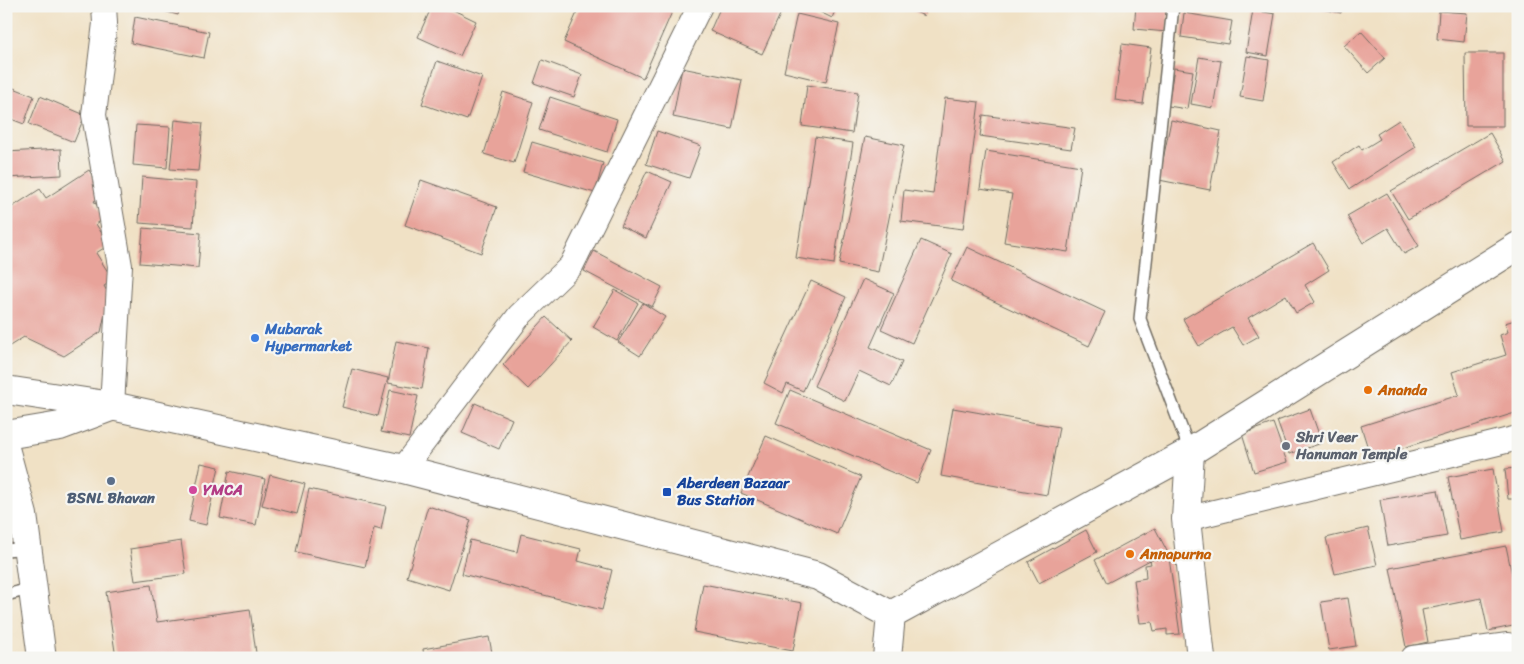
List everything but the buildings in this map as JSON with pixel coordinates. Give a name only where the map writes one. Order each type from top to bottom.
[{"type":"main road","points":[[891,615],[1190,452],[1518,246]]},
{"type":"main road","points":[[6,390],[112,406],[403,469],[818,576],[891,615]]},
{"type":"main road","points":[[6,435],[60,426],[112,406]]},
{"type":"main road","points":[[6,452],[23,515],[20,546]]},
{"type":"main road","points":[[1190,452],[1186,519],[1201,658]]},
{"type":"main road","points":[[6,512],[20,546],[33,588],[42,658]]},
{"type":"main road","points":[[887,658],[891,615]]},
{"type":"street","points":[[104,6],[105,22],[94,115],[120,266],[112,406]]},
{"type":"street","points":[[403,469],[519,316],[571,266],[700,6]]},
{"type":"street","points":[[1186,519],[1518,438]]},
{"type":"street","points":[[1413,658],[1508,645]]},
{"type":"lane","points":[[1173,6],[1140,319],[1190,452]]},
{"type":"lane","points":[[6,594],[33,588]]},
{"type":"place","name":"Mubarak Hypermarket","points":[[255,338]]},
{"type":"place","name":"Ananda","points":[[1368,390]]},
{"type":"place","name":"Shri Veer Hanuman Temple","points":[[1286,446]]},
{"type":"place","name":"BSNL Bhavan","points":[[111,481]]},
{"type":"place","name":"YMCA","points":[[193,490]]},
{"type":"place","name":"Aberdeen Bazaar Bus Station","points":[[667,492]]},
{"type":"place","name":"Annapurna","points":[[1130,554]]}]
